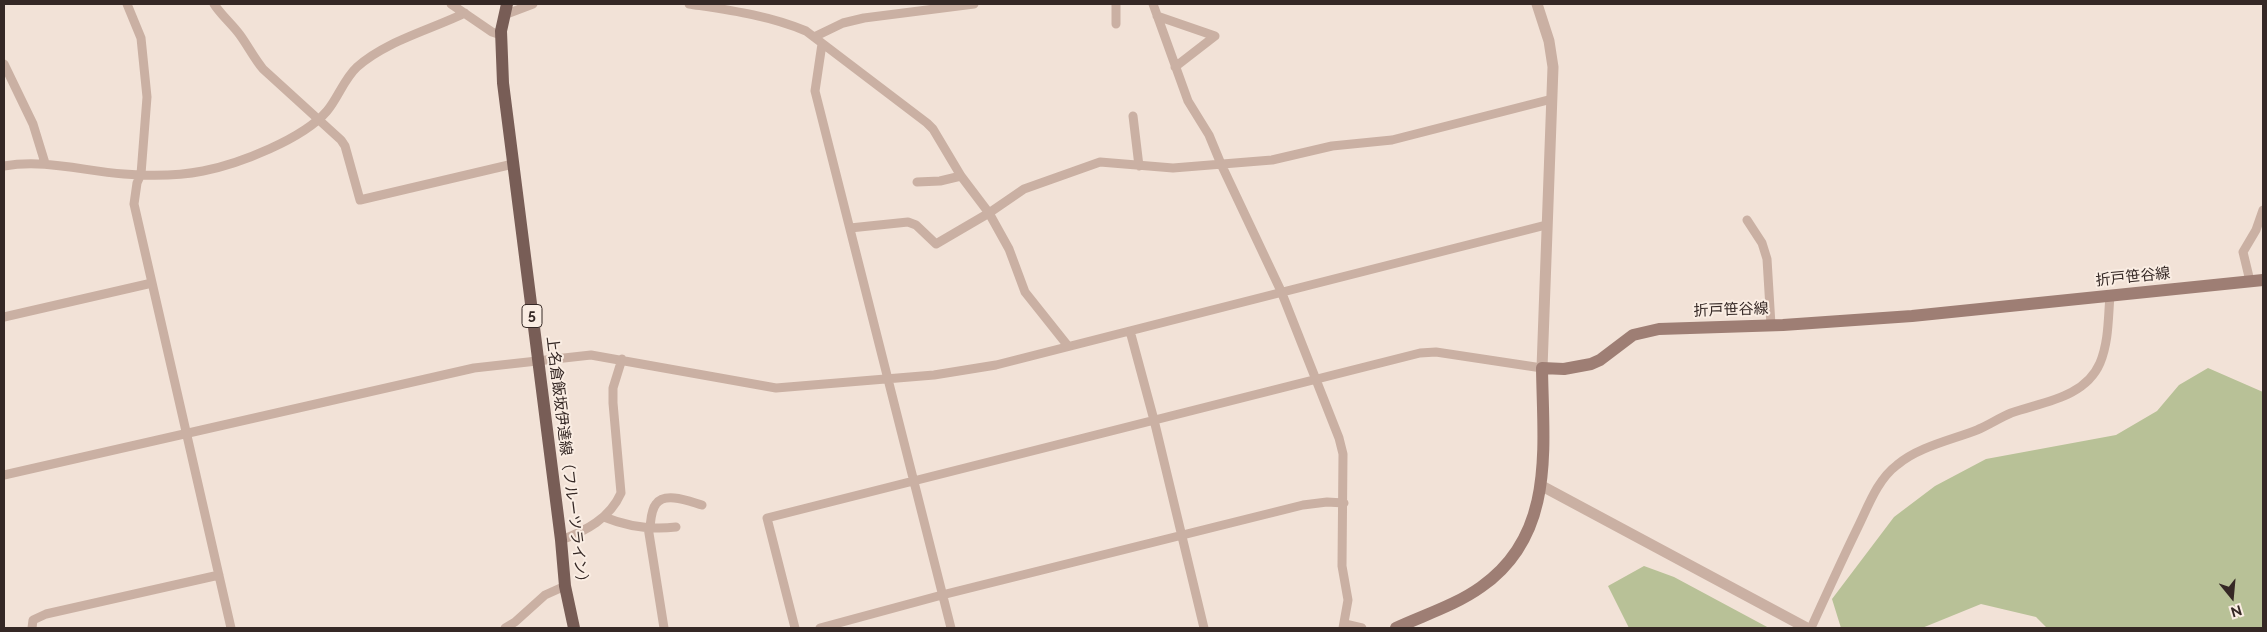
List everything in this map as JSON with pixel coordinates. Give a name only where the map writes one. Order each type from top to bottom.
[{"type":"main road","name":"上名倉飯坂伊達線（フルーツライン）","points":[[505,10],[501,35],[503,83],[562,540],[565,586],[574,628]]},
{"type":"main road","name":"折戸笹谷線","points":[[1542,368],[1564,369],[1591,364],[1600,360],[1633,335],[1644,331],[1912,316],[2257,281]]},
{"type":"main road","points":[[1396,628],[1468,596],[1498,575],[1524,540],[1540,498],[1544,468],[1542,368]]},
{"type":"street","points":[[127,4],[141,38],[148,96],[141,174],[137,183],[134,204],[232,628]]},
{"type":"street","points":[[214,4],[222,16],[239,33],[263,69],[342,140],[360,200],[513,164]]},
{"type":"street","points":[[451,4],[492,32],[501,35]]},
{"type":"street","points":[[505,10],[533,4]]},
{"type":"street","points":[[689,4],[784,22],[806,31],[927,123],[933,129],[961,176],[990,213],[1009,249],[1025,292],[1068,346]]},
{"type":"street","points":[[814,37],[843,23],[864,18],[974,4]]},
{"type":"street","points":[[1116,4],[1116,24]]},
{"type":"street","points":[[1153,4],[1188,101],[1209,135],[1281,291],[1339,438],[1343,454],[1342,566],[1348,600],[1344,626],[1362,628]]},
{"type":"street","points":[[795,628],[767,518],[1420,353],[1436,352],[1542,368],[1553,68],[1537,4]]},
{"type":"street","points":[[4,166],[45,163],[125,174],[162,174],[202,171],[227,164],[292,138],[318,120],[327,111],[356,68],[375,53],[465,13]]},
{"type":"street","points":[[1157,16],[1215,36],[1175,67]]},
{"type":"street","points":[[822,44],[815,91],[951,628]]},
{"type":"street","points":[[4,64],[8,84],[33,124],[45,163]]},
{"type":"street","points":[[850,228],[908,222],[916,225],[936,244],[990,213],[1024,189],[1100,162],[1173,168],[1272,160],[1332,146],[1392,140],[1552,99]]},
{"type":"street","points":[[1133,116],[1138,166]]},
{"type":"street","points":[[916,182],[940,181],[961,176]]},
{"type":"street","points":[[2257,281],[2243,252],[2256,230],[2263,210]]},
{"type":"street","points":[[1747,220],[1762,243],[1766,258],[1771,325]]},
{"type":"street","points":[[4,475],[474,368],[538,359],[591,355],[622,359],[736,382],[776,388],[888,380],[996,365],[1546,224]]},
{"type":"street","points":[[4,317],[152,283]]},
{"type":"street","points":[[1542,486],[1809,628],[1875,492],[1890,470],[1919,452],[1978,430],[2004,416],[2060,399],[2074,392],[2095,372],[2099,364],[2107,337],[2110,296]]},
{"type":"street","points":[[1130,331],[1154,420],[1204,628]]},
{"type":"street","points":[[562,540],[581,532],[604,517],[617,503],[621,493],[613,388],[622,359]]},
{"type":"street","points":[[664,628],[649,527],[654,507],[659,500],[668,498],[702,505]]},
{"type":"street","points":[[820,628],[942,595],[1302,505],[1327,502],[1344,503]]},
{"type":"street","points":[[604,517],[621,524],[657,529],[676,527]]},
{"type":"street","points":[[32,628],[33,620],[46,614],[219,574]]},
{"type":"street","points":[[505,628],[515,622],[545,595],[565,586]]},
{"type":"green space","points":[[2208,368],[2263,392],[2263,628],[2047,628],[2036,617],[1981,604],[1922,628],[1841,628],[1832,599],[1894,517],[1935,486],[1986,459],[2116,435],[2157,411],[2179,385]]},
{"type":"green space","points":[[1644,566],[1674,577],[1769,628],[1629,628],[1608,586]]}]
